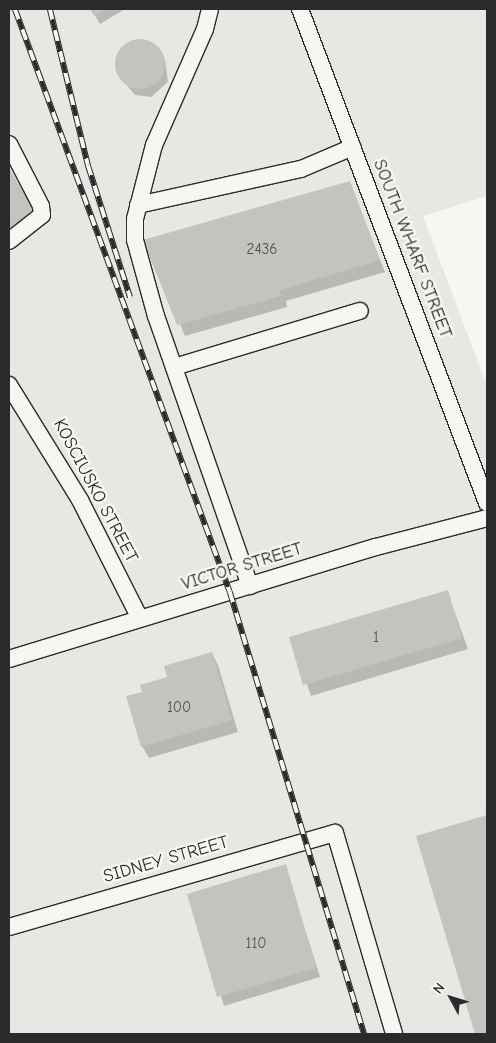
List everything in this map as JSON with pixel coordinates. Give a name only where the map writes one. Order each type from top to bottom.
[{"type":"street","points":[[210,9],[206,29],[154,145],[138,205],[135,240],[174,367],[250,586]]},
{"type":"street","name":"SOUTH WHARF STREET","points":[[300,9],[487,503]]},
{"type":"street","points":[[9,144],[41,206],[42,215],[9,241]]},
{"type":"street","points":[[138,205],[301,169],[352,147]]},
{"type":"street","points":[[174,367],[360,311]]},
{"type":"street","name":"KOSCIUSKO STREET","points":[[9,385],[80,500],[140,619]]},
{"type":"street","name":"VICTOR STREET","points":[[9,659],[376,547],[487,518]]},
{"type":"street","name":"SIDNEY STREET","points":[[9,927],[335,833],[394,1034]]},
{"type":"shaded area","points":[[9,9],[487,9],[487,196],[423,216],[487,386],[487,1034],[9,1034]]},
{"type":"building","points":[[90,9],[105,9],[94,16]]},
{"type":"building","points":[[140,39],[158,46],[165,64],[158,82],[140,89],[122,82],[115,64],[122,46]]},
{"type":"building","points":[[9,168],[37,215],[9,232]]},
{"type":"building","points":[[350,181],[380,260],[280,290],[281,296],[177,325],[143,240]]},
{"type":"building","points":[[448,590],[462,638],[303,685],[289,637]]},
{"type":"building","points":[[212,652],[232,720],[141,747],[126,696],[142,692],[140,685],[167,677],[164,666]]},
{"type":"building","points":[[487,815],[487,1034],[475,1034],[416,836]]},
{"type":"building","points":[[286,864],[316,968],[217,997],[187,894]]},
{"type":"railway","points":[[15,9],[230,592],[364,1034]]},
{"type":"railway","points":[[50,9],[88,165],[130,297]]}]
